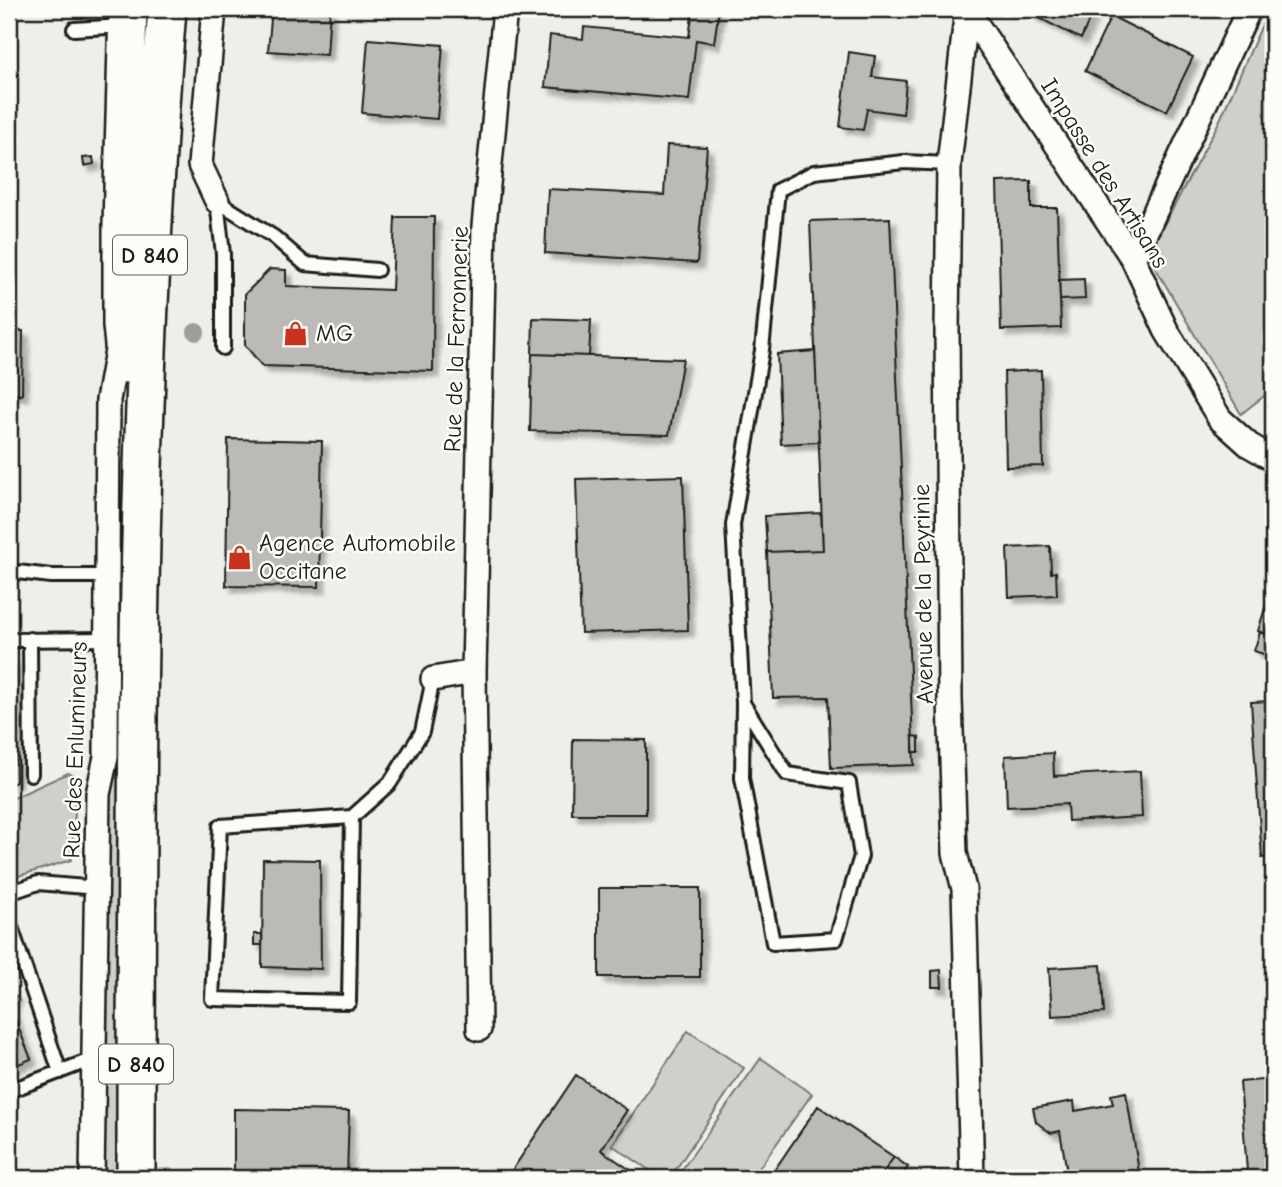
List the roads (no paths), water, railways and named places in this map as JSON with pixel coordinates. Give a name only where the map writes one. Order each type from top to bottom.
[{"type":"main road","name":"D 840","points":[[136,1178],[140,502],[153,191],[167,9]]},
{"type":"main road","name":"D 840","points":[[128,17],[122,324],[140,502]]},
{"type":"street","points":[[214,9],[200,165],[217,201]]},
{"type":"street","name":"Rue de la Ferronnerie","points":[[479,1029],[474,672],[484,226],[505,9]]},
{"type":"street","name":"Impasse des Artisans","points":[[967,9],[1133,258],[1166,330],[1220,419],[1249,445],[1273,459]]},
{"type":"street","name":"Avenue de la Peyrinie","points":[[967,9],[949,164],[947,344],[950,699],[955,853],[964,890],[972,1178]]},
{"type":"street","points":[[1133,258],[1249,9]]},
{"type":"street","name":"Rue des Enlumineurs","points":[[92,1178],[98,794],[106,757],[108,400],[122,324]]},
{"type":"street","points":[[433,679],[474,672]]},
{"type":"lane","points":[[74,29],[128,17]]},
{"type":"lane","points":[[743,703],[787,774],[849,783],[861,856],[836,939],[773,943],[742,778],[743,703],[733,525],[762,350],[778,190],[814,172],[904,162],[949,164]]},
{"type":"lane","points":[[217,201],[274,237],[304,264],[377,270]]},
{"type":"lane","points":[[217,201],[223,254],[223,348]]},
{"type":"lane","points":[[9,571],[51,576],[106,576]]},
{"type":"lane","points":[[30,639],[31,774]]},
{"type":"lane","points":[[9,640],[106,639]]},
{"type":"lane","points":[[352,817],[349,1002],[212,999],[220,827],[352,817],[390,783],[422,733],[433,679]]},
{"type":"lane","points":[[9,893],[38,883],[96,888]]},
{"type":"lane","points":[[9,921],[60,1072]]},
{"type":"lane","points":[[9,1091],[93,1059]]},
{"type":"place","name":"MG","points":[[296,333]]},
{"type":"place","name":"Agence Automobile Occitane","points":[[239,557]]}]
